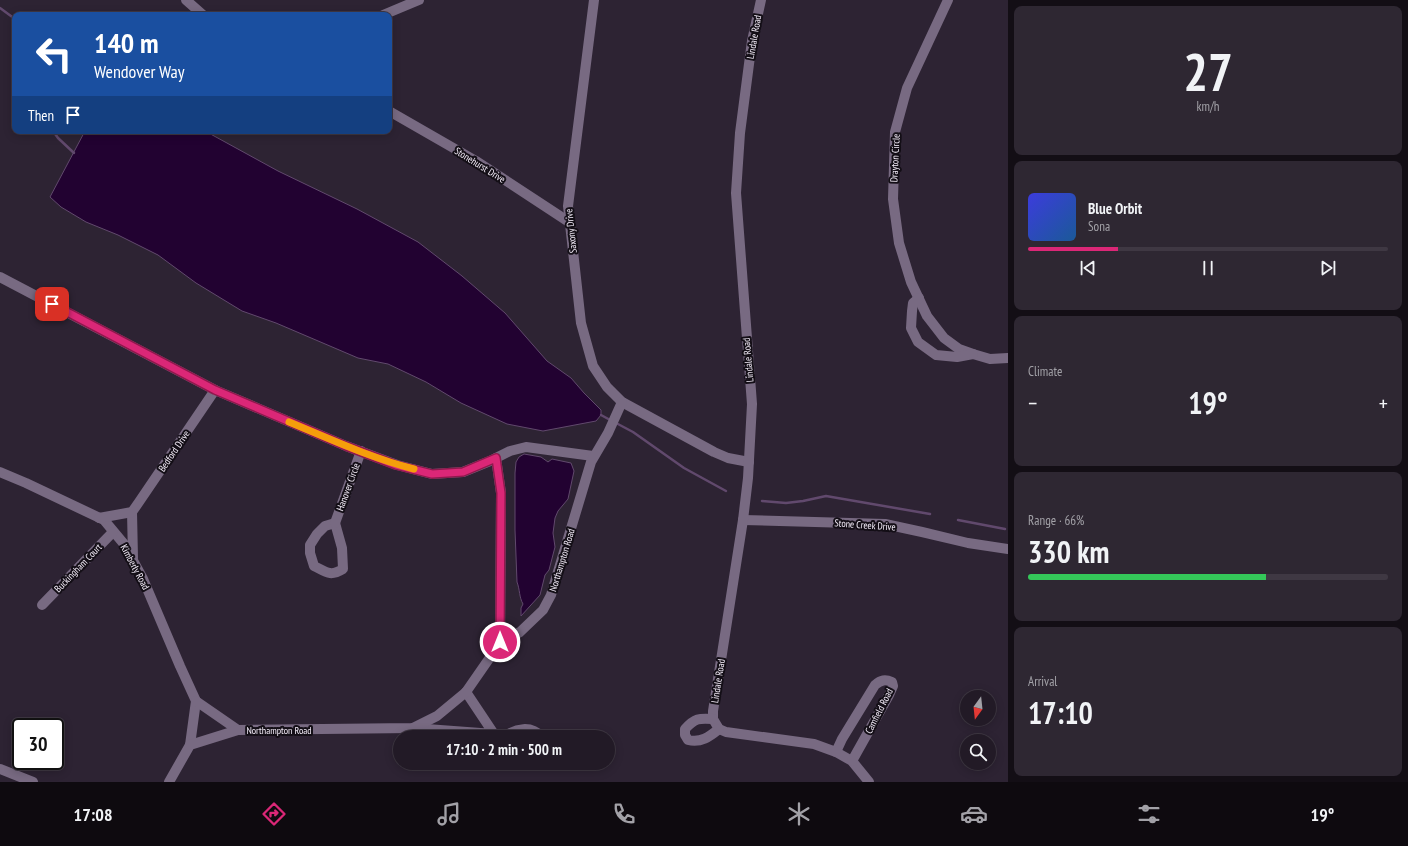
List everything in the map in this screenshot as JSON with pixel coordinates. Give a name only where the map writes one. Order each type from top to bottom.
[{"type":"street","points":[[186,0],[200,12]]},
{"type":"street","points":[[389,12],[419,0]]},
{"type":"street","name":"Saxony Drive","points":[[594,0],[568,206],[581,323],[593,366],[620,407]]},
{"type":"street","name":"Lindale Road","points":[[713,719],[743,520],[749,462],[752,404],[736,193],[740,133],[751,48],[761,0]]},
{"type":"street","name":"Drayton Circle","points":[[948,0],[907,88],[895,132],[893,199],[898,236],[911,282],[927,316],[944,338],[959,349],[973,354],[990,359],[1008,358]]},
{"type":"street","name":"Stonehurst Drive","points":[[392,114],[476,161],[570,222]]},
{"type":"street","points":[[0,277],[26,289],[215,390],[396,465],[432,474],[463,472],[510,451],[526,447],[594,456]]},
{"type":"street","name":"Drayton Circle","points":[[919,298],[913,303],[911,328],[918,342],[936,355],[957,357],[973,354]]},
{"type":"street","name":"Bedford Drive","points":[[132,512],[215,390]]},
{"type":"street","points":[[620,407],[728,458],[749,462]]},
{"type":"street","name":"Northampton Road","points":[[413,728],[436,716],[466,692],[500,642],[520,632],[543,610],[551,595],[591,462],[608,433],[620,407]]},
{"type":"street","name":"Hanover Circle","points":[[335,523],[325,526],[317,534],[310,545],[310,553],[314,566],[330,574],[337,573],[343,569],[342,548],[335,523],[361,451]]},
{"type":"street","points":[[496,458],[501,493],[500,642]]},
{"type":"street","name":"Kimberly Road","points":[[0,472],[104,520],[124,544],[143,579],[196,701]]},
{"type":"street","points":[[98,518],[132,512],[133,560]]},
{"type":"street","name":"Stone Creek Drive","points":[[743,520],[885,524],[968,543],[1008,549]]},
{"type":"street","name":"Buckingham Court","points":[[42,605],[113,532]]},
{"type":"street","name":"Camfield Road","points":[[836,752],[842,739],[876,685],[881,680],[888,680],[892,682],[893,686],[889,695],[852,761]]},
{"type":"street","name":"Northampton Road","points":[[466,692],[493,730]]},
{"type":"street","points":[[169,782],[190,745],[196,701],[238,730]]},
{"type":"street","points":[[719,729],[705,739],[695,741],[688,740],[685,735],[685,729],[691,722],[699,718],[713,719],[719,729],[726,732],[814,744],[836,752],[852,761],[869,782]]},
{"type":"street","name":"Northampton Road","points":[[190,745],[238,730],[413,728],[437,730]]},
{"type":"street","points":[[516,730],[530,730]]},
{"type":"street","points":[[0,769],[33,782]]},
{"type":"shaded area","points":[[83,134],[210,134],[278,171],[357,209],[418,242],[462,276],[505,313],[547,361],[571,378],[601,410],[601,415],[596,421],[543,431],[507,424],[461,403],[426,382],[388,364],[358,358],[276,323],[242,311],[196,283],[158,255],[118,235],[86,222],[61,207],[50,197]]},
{"type":"shaded area","points":[[524,454],[541,457],[548,462],[552,459],[571,463],[574,471],[568,499],[558,511],[555,518],[553,533],[555,547],[540,595],[521,616],[521,608],[523,604],[517,582],[515,473],[516,462],[519,457]]},
{"type":"waterway","points":[[0,8],[12,17]]},
{"type":"waterway","points":[[55,134],[74,153]]},
{"type":"waterway","points":[[601,415],[612,421]]},
{"type":"waterway","points":[[616,423],[633,432],[684,468],[726,491]]},
{"type":"waterway","points":[[762,501],[786,503],[826,496],[930,514]]},
{"type":"waterway","points":[[958,520],[1005,529]]},
{"type":"slow traffic","points":[[289,422],[396,465],[414,469]]},
{"type":"route","points":[[52,304],[215,390],[346,446],[396,465],[432,474],[463,472],[496,458],[501,493],[500,642]]}]
